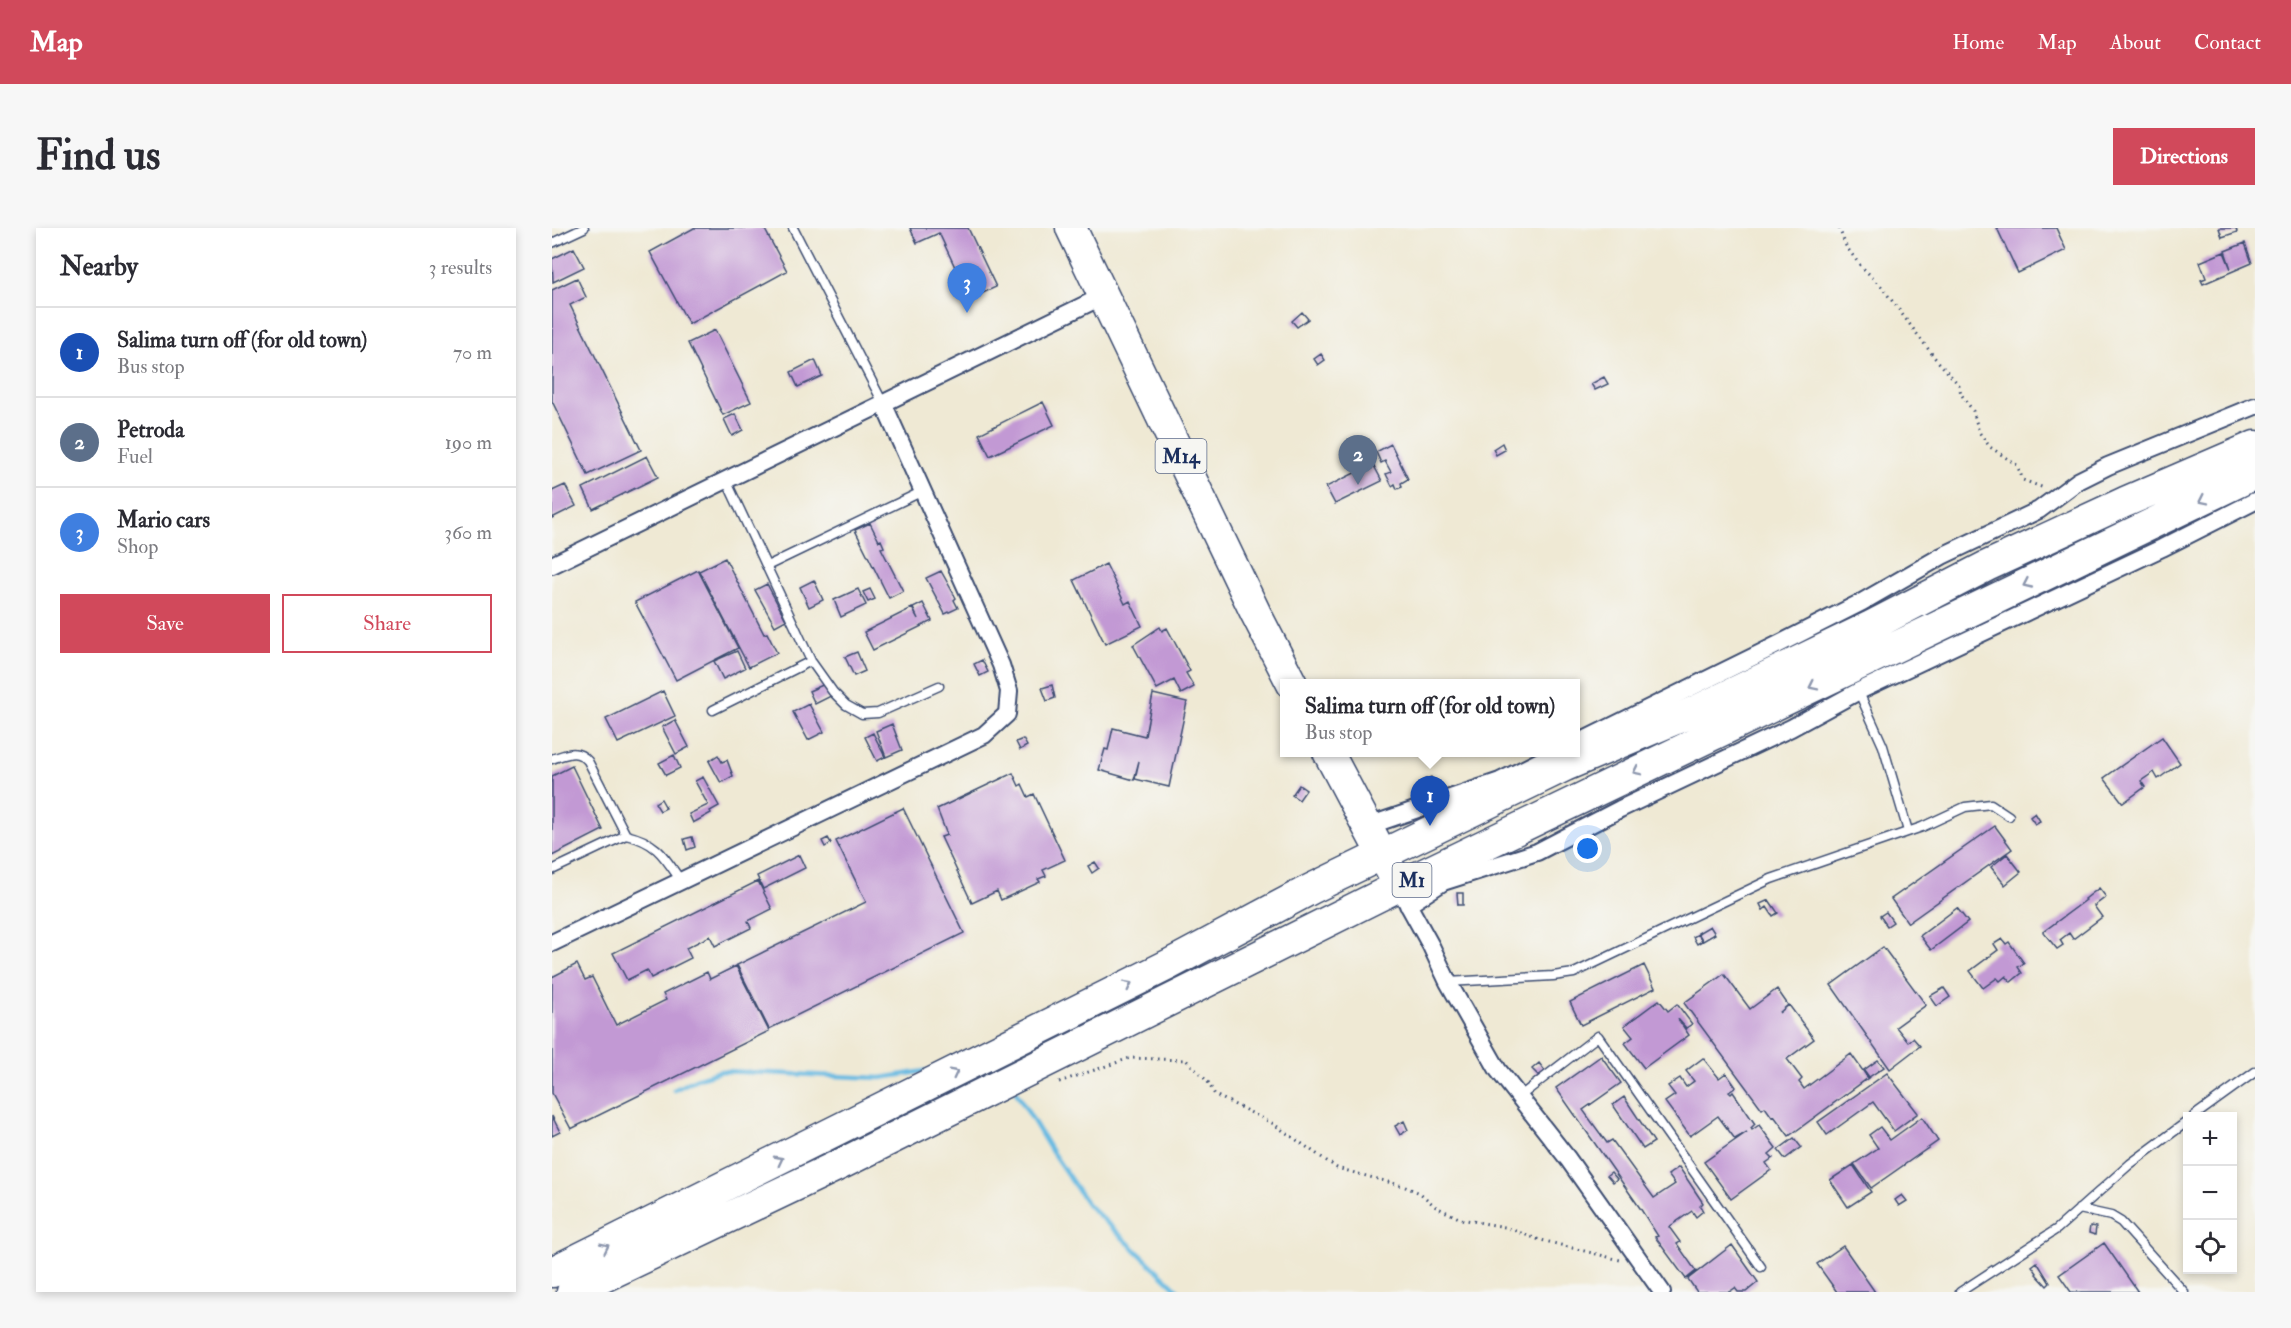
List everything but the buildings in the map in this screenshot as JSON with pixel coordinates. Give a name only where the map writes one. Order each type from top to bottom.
[{"type":"highway","name":"M14","points":[[1071,228],[1289,679]]},
{"type":"highway","name":"M1","points":[[552,1272],[1170,964],[1311,888],[1565,766],[1695,711],[1869,627],[1987,566],[2255,446]]},
{"type":"highway","name":"M1","points":[[572,1292],[1853,680],[2255,474]]},
{"type":"highway","points":[[1330,757],[1403,896]]},
{"type":"street","points":[[552,565],[1103,296]]},
{"type":"street","points":[[552,943],[984,735],[1007,714],[1009,691],[1001,665],[883,403]]},
{"type":"street","points":[[1580,742],[1862,602],[1942,556],[2038,510],[2078,481],[2108,466],[2255,406]]},
{"type":"street","points":[[1853,680],[2162,548],[2255,501]]},
{"type":"street","points":[[1368,826],[1500,781],[1549,757]]},
{"type":"street","points":[[1403,896],[1498,1070],[1568,1159],[1662,1292]]},
{"type":"lane","points":[[552,243],[584,228]]},
{"type":"lane","points":[[793,228],[883,403]]},
{"type":"lane","points":[[726,480],[812,661],[833,692],[846,705],[862,714],[878,713],[939,686]]},
{"type":"lane","points":[[767,566],[923,491]]},
{"type":"lane","points":[[712,710],[812,661]]},
{"type":"lane","points":[[1853,680],[1882,746],[1908,831]]},
{"type":"lane","points":[[552,759],[574,751],[582,754],[588,761],[626,835]]},
{"type":"lane","points":[[1448,982],[1574,973],[1771,879],[1908,831],[1965,807],[1991,804],[2008,816]]},
{"type":"lane","points":[[552,870],[626,835],[644,839],[656,847],[681,881]]},
{"type":"lane","points":[[1519,1097],[1598,1036],[1761,1267]]},
{"type":"lane","points":[[2200,1112],[2255,1072]]},
{"type":"lane","points":[[1960,1292],[2057,1229],[2130,1164],[2183,1124]]},
{"type":"lane","points":[[2079,1209],[2111,1216],[2121,1222],[2184,1292]]},
{"type":"path","points":[[1839,228],[1846,246],[1859,264],[1881,286],[1935,358],[1959,385],[1961,394],[1973,411],[1979,432],[1990,447],[2018,465],[2023,480],[2061,492]]},
{"type":"path","points":[[1054,1083],[1130,1058],[1186,1060],[1208,1082],[1215,1095],[1272,1123],[1337,1168],[1420,1193],[1436,1207],[1461,1219],[1504,1227],[1537,1239],[1621,1260],[1634,1251]]},
{"type":"waterway","points":[[674,1090],[696,1079],[721,1071],[881,1078],[925,1071]]},
{"type":"waterway","points":[[1016,1092],[1052,1152],[1088,1205],[1180,1292]]},
{"type":"place","name":"Mario cars","points":[[967,313]]},
{"type":"place","name":"Petroda","points":[[1358,485]]},
{"type":"place","name":"Salima turn off (for old town)","points":[[1430,826]]}]
